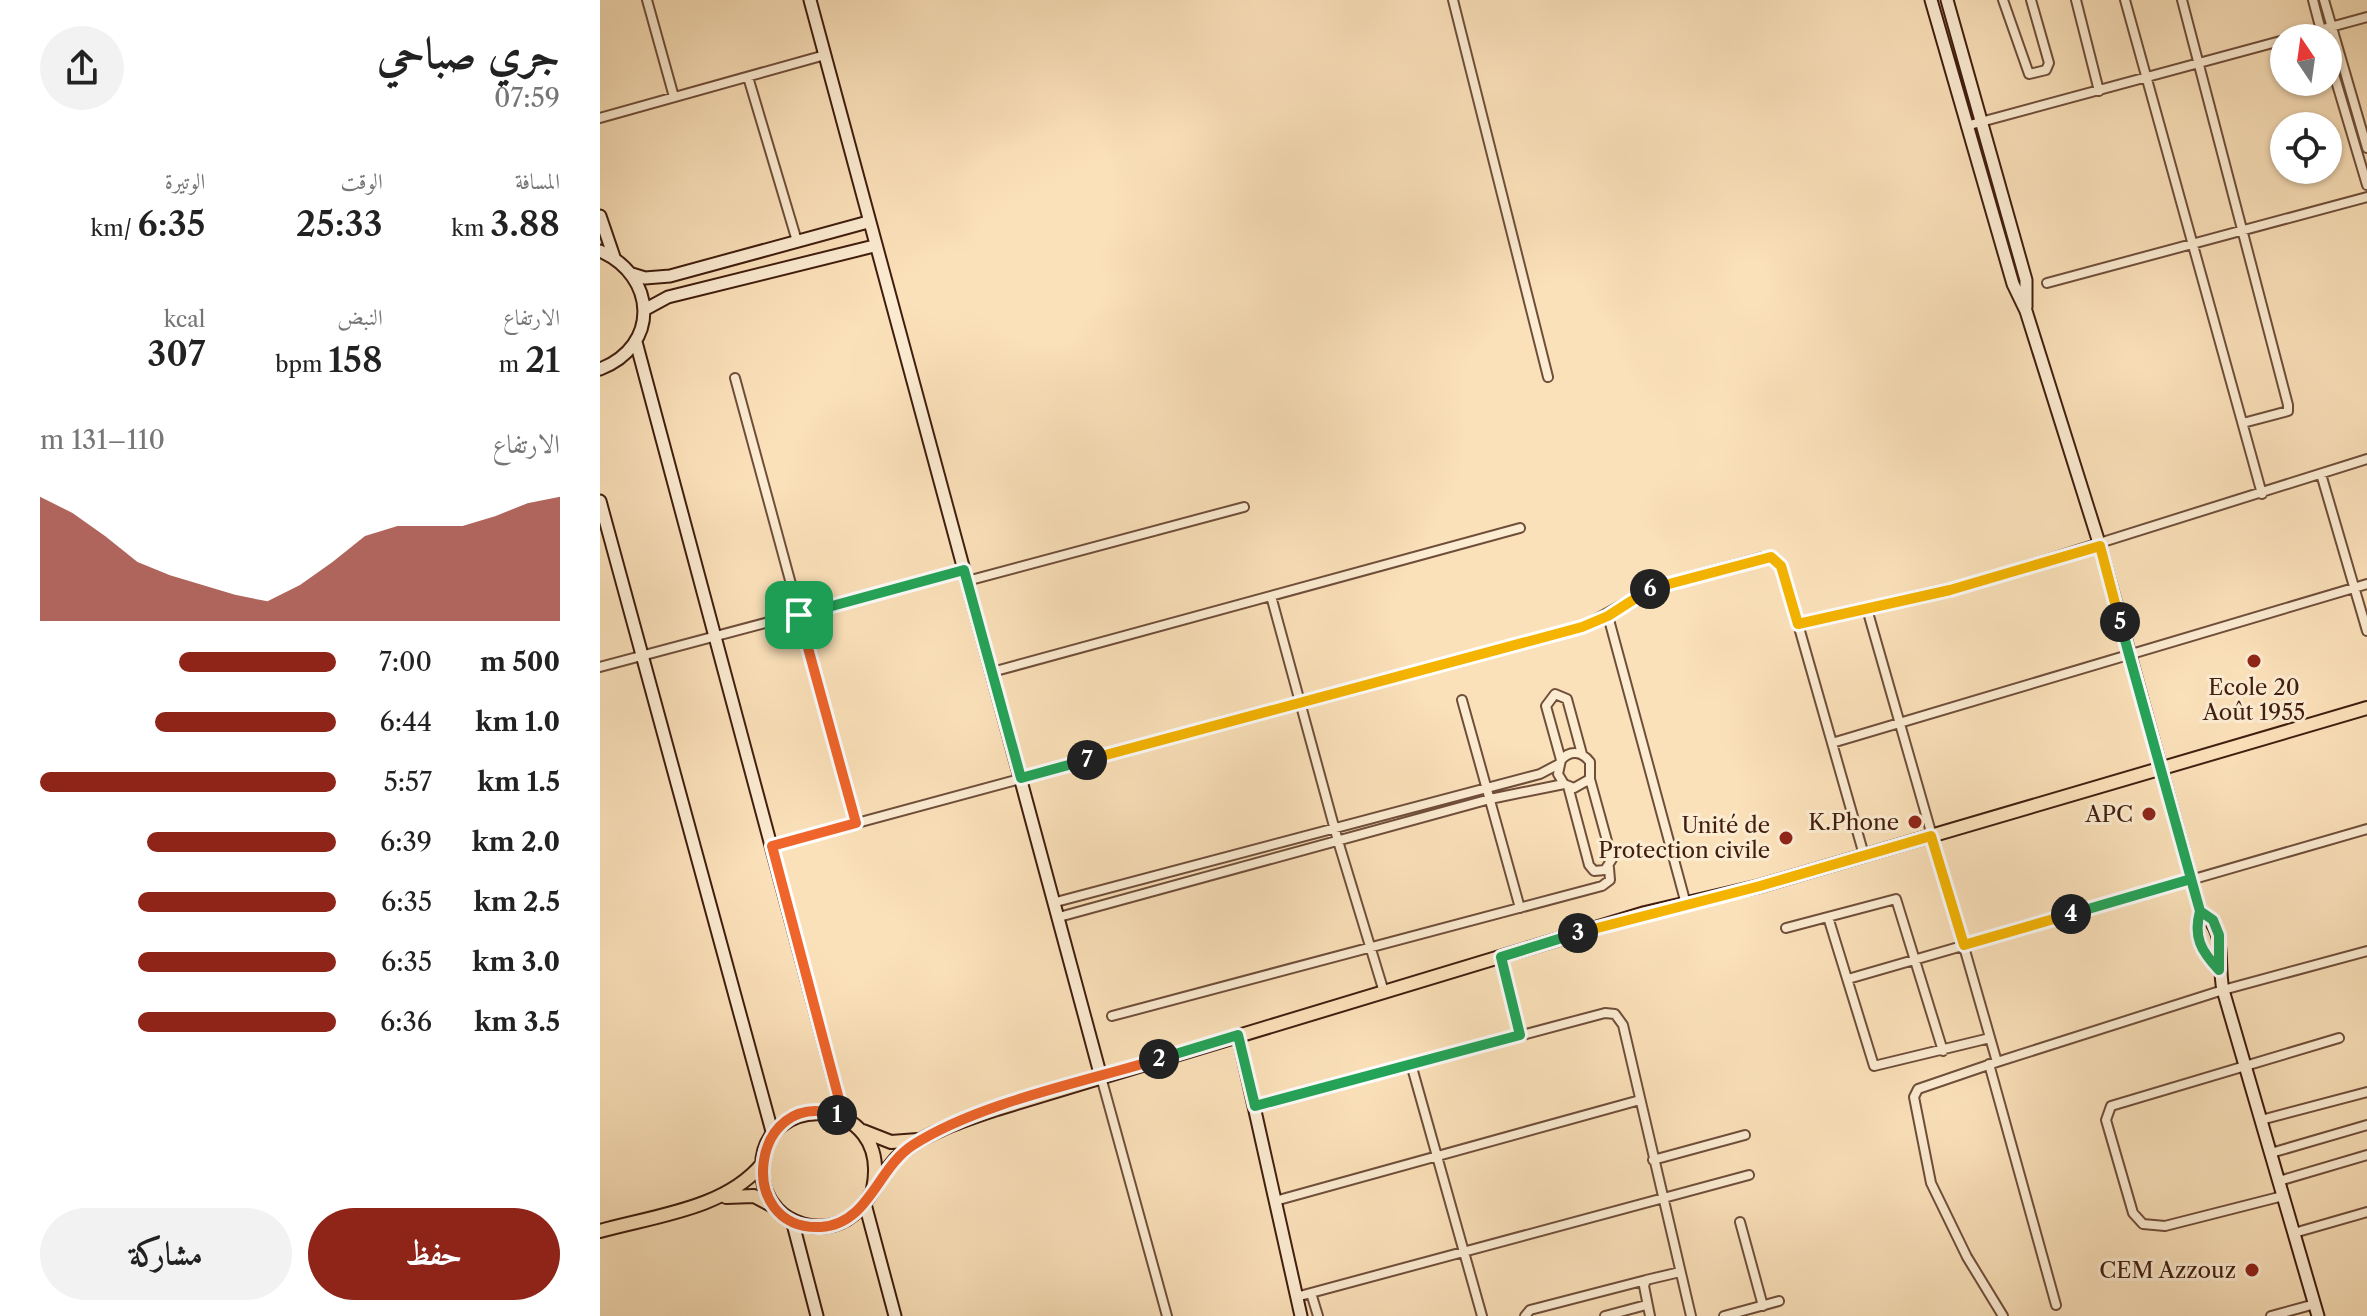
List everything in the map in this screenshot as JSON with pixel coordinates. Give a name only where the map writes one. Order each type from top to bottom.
[{"type":"main road","points":[[810,0],[1101,1077]]},
{"type":"main road","points":[[1931,0],[2013,284],[2026,311],[2100,546],[2200,911],[2196,926],[2198,942],[2219,970]]},
{"type":"main road","points":[[1947,0],[2026,280],[2026,311]]},
{"type":"main road","points":[[600,216],[614,257]]},
{"type":"main road","points":[[632,274],[645,278],[670,276],[868,222]]},
{"type":"main road","points":[[644,310],[668,297],[874,246]]},
{"type":"main road","points":[[600,251],[614,257],[632,274],[639,285],[644,310],[636,342],[625,355],[600,369]]},
{"type":"main road","points":[[636,342],[844,1118]]},
{"type":"main road","points":[[600,501],[773,1135]]},
{"type":"main road","points":[[715,1198],[754,1196],[792,1220],[818,1227],[832,1225],[844,1221],[865,1204],[895,1159],[925,1138],[988,1112],[1501,957],[2162,770],[2367,708]]},
{"type":"main road","points":[[2200,911],[2213,920],[2219,935],[2219,970],[2223,990],[2317,1310]]},
{"type":"main road","points":[[1238,1035],[1301,1316]]},
{"type":"main road","points":[[775,1207],[762,1179],[762,1164],[773,1135],[793,1118],[819,1112],[844,1118],[860,1129],[891,1142],[925,1138]]},
{"type":"main road","points":[[860,1129],[875,1157],[873,1189]]},
{"type":"main road","points":[[600,1231],[715,1198],[741,1185],[762,1164]]},
{"type":"main road","points":[[865,1204],[895,1316]]},
{"type":"main road","points":[[792,1220],[817,1316]]},
{"type":"street","points":[[647,0],[674,97]]},
{"type":"street","points":[[1453,0],[1548,377]]},
{"type":"street","points":[[2003,0],[2029,74],[2046,70],[2049,63],[2031,0]]},
{"type":"street","points":[[2076,0],[2099,91]]},
{"type":"street","points":[[2125,0],[2150,79],[2262,494]]},
{"type":"street","points":[[2182,0],[2289,409],[2243,423]]},
{"type":"street","points":[[2313,0],[2319,24]]},
{"type":"street","points":[[2324,0],[2330,24]]},
{"type":"street","points":[[2342,24],[2367,17]]},
{"type":"street","points":[[1966,126],[2150,79],[2270,44]]},
{"type":"street","points":[[600,118],[825,55]]},
{"type":"street","points":[[2342,64],[2367,148]]},
{"type":"street","points":[[748,77],[797,241]]},
{"type":"street","points":[[2341,96],[2367,185]]},
{"type":"street","points":[[2047,283],[2367,197]]},
{"type":"street","points":[[735,378],[856,823]]},
{"type":"street","points":[[1798,624],[1950,590],[2100,546],[2367,459]]},
{"type":"street","points":[[2321,474],[2367,631]]},
{"type":"street","points":[[600,667],[799,615],[1244,507]]},
{"type":"street","points":[[992,672],[1520,528]]},
{"type":"street","points":[[772,846],[1569,631],[1608,616],[1656,586],[1767,557],[1781,566],[1864,855]]},
{"type":"street","points":[[1832,743],[2367,584]]},
{"type":"street","points":[[1271,596],[1334,829],[1384,992]]},
{"type":"street","points":[[1867,609],[1990,1038],[1993,1063],[2056,1305]]},
{"type":"street","points":[[1608,616],[1686,904]]},
{"type":"street","points":[[1112,1016],[1602,886],[1610,880],[1612,859],[1590,779],[1590,762],[1582,754],[1567,699],[1555,694],[1546,706],[1560,762],[1558,774],[1566,785],[1589,865],[1598,872],[1609,868]]},
{"type":"street","points":[[1462,700],[1520,908]]},
{"type":"street","points":[[1056,902],[1545,772],[1570,753],[1582,754]]},
{"type":"street","points":[[1059,917],[1490,799],[1566,785],[1580,787],[1590,779]]},
{"type":"street","points":[[1848,979],[2367,829]]},
{"type":"street","points":[[1170,873],[1173,887]]},
{"type":"street","points":[[1786,928],[1896,899],[1943,1051]]},
{"type":"street","points":[[1828,917],[1874,1066],[1990,1038]]},
{"type":"street","points":[[2003,1316],[1967,1257],[1931,1183],[1914,1097],[1918,1089],[2223,990],[2367,951]]},
{"type":"street","points":[[1501,957],[1520,1035]]},
{"type":"street","points":[[1255,1106],[1605,1013],[1619,1017],[1691,1316]]},
{"type":"street","points":[[2283,1196],[2165,1226],[2143,1224],[2133,1213],[2106,1120],[2111,1106],[2339,1038]]},
{"type":"street","points":[[1411,1064],[1482,1316]]},
{"type":"street","points":[[1101,1077],[1167,1316]]},
{"type":"street","points":[[2261,1120],[2367,1092]]},
{"type":"street","points":[[1275,1201],[1640,1100]]},
{"type":"street","points":[[2271,1153],[2367,1125]]},
{"type":"street","points":[[1653,1160],[1745,1135]]},
{"type":"street","points":[[2279,1181],[2367,1155]]},
{"type":"street","points":[[1296,1297],[1749,1175]]},
{"type":"street","points":[[2294,1233],[2367,1212]]},
{"type":"street","points":[[1740,1222],[1763,1306]]},
{"type":"street","points":[[1525,1316],[1530,1310],[1680,1272]]},
{"type":"street","points":[[1646,1280],[1646,1305],[1650,1316]]},
{"type":"street","points":[[1311,1293],[1318,1316]]},
{"type":"street","points":[[1724,1316],[1779,1301]]},
{"type":"street","points":[[1605,1316],[1646,1305]]},
{"type":"street","points":[[2271,1316],[2317,1310]]},
{"type":"place","name":"Ecole 20 Août 1955","points":[[2254,661]]},
{"type":"place","name":"APC","points":[[2149,814]]},
{"type":"place","name":"K.Phone","points":[[1915,822]]},
{"type":"place","name":"Unité de Protection civile","points":[[1786,838]]},
{"type":"place","name":"CEM Azzouz","points":[[2252,1270]]},
{"type":"route","points":[[799,615],[856,823],[772,846],[844,1118],[819,1112],[793,1118],[773,1135],[765,1149],[762,1179],[767,1194],[783,1215],[805,1225],[832,1225],[855,1214],[895,1159],[914,1144],[945,1129],[997,1109],[1238,1035],[1255,1106],[1520,1035],[1501,957],[1645,913],[1760,886],[1931,836],[1964,945],[2191,879],[2200,911],[2213,920],[2219,935],[2219,970],[2198,942],[2196,926],[2200,911],[2100,546],[1950,590],[1798,624],[1781,566],[1775,559],[1763,557],[1656,586],[1608,616],[1582,627],[1021,778],[964,570],[799,615]]}]
